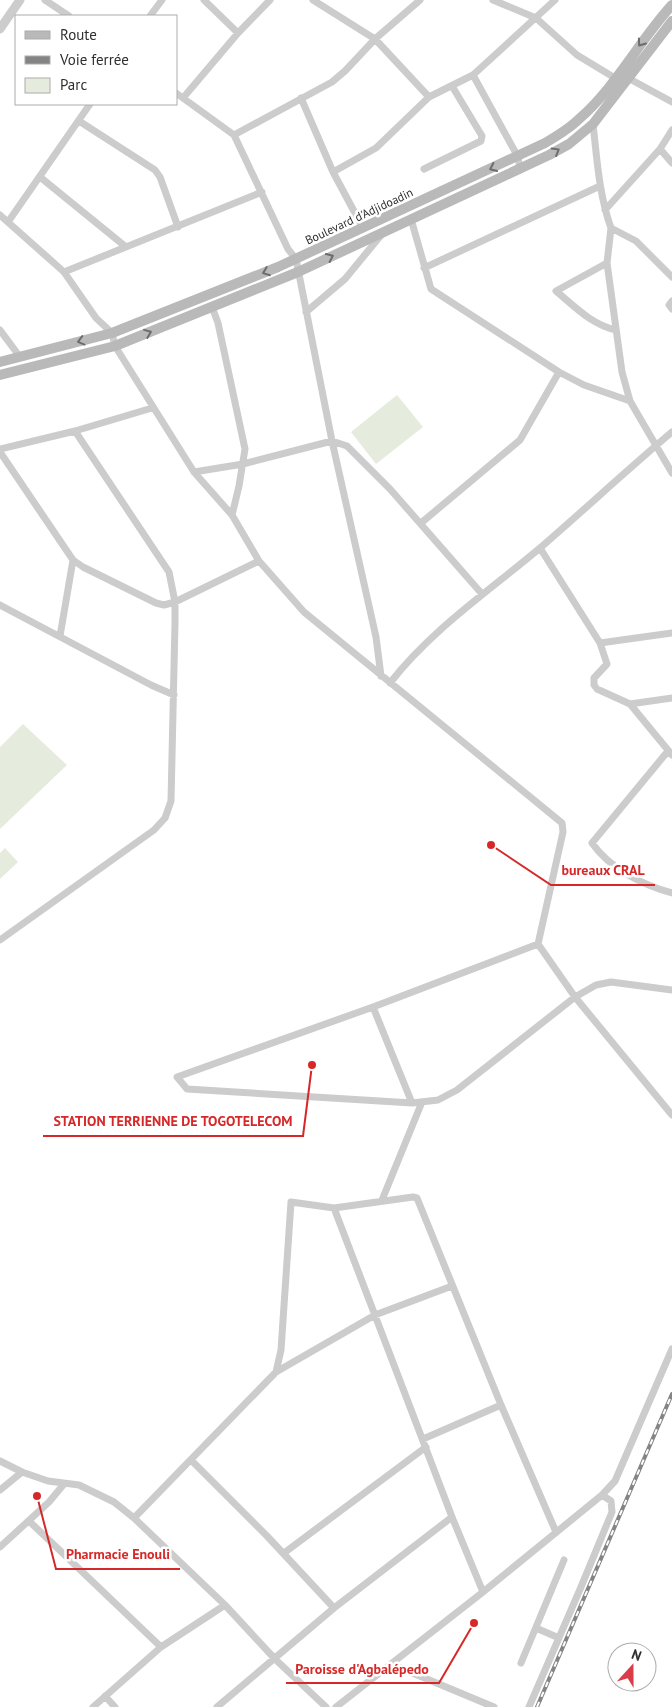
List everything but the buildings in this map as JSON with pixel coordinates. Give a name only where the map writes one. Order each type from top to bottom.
[{"type":"main road","name":"Boulevard d'Adjidoadin","points":[[0,362],[112,333],[296,259],[518,156],[563,133],[581,118],[615,78],[654,25],[670,11]]},
{"type":"main road","name":"Boulevard d'Adjidoadin","points":[[0,375],[115,346],[298,272],[549,156],[593,124],[672,21]]},
{"type":"main road","points":[[470,178],[472,191]]},
{"type":"street","points":[[0,29],[20,0]]},
{"type":"street","points":[[45,0],[68,15]]},
{"type":"street","points":[[151,15],[162,0]]},
{"type":"street","points":[[204,0],[238,33]]},
{"type":"street","points":[[270,0],[179,96],[234,135],[288,249],[296,259],[332,441],[376,637],[381,676]]},
{"type":"street","points":[[313,0],[375,39],[429,97]]},
{"type":"street","points":[[234,135],[332,82],[375,39],[420,0]]},
{"type":"street","points":[[493,0],[536,18],[576,55],[615,78]]},
{"type":"street","points":[[333,172],[376,148],[429,97],[473,75],[555,0]]},
{"type":"street","points":[[473,75],[518,156],[520,169]]},
{"type":"street","points":[[628,78],[672,102]]},
{"type":"street","points":[[424,169],[481,141],[482,136],[452,86]]},
{"type":"street","points":[[301,98],[333,172],[363,228]]},
{"type":"street","points":[[8,222],[89,105]]},
{"type":"street","points":[[79,121],[154,170],[160,177],[178,226]]},
{"type":"street","points":[[593,124],[600,186],[611,228],[607,263],[622,372],[630,401],[672,473]]},
{"type":"street","points":[[605,210],[660,149],[672,130]]},
{"type":"street","points":[[660,149],[672,162]]},
{"type":"street","points":[[40,177],[126,247]]},
{"type":"street","points":[[424,268],[600,186]]},
{"type":"street","points":[[64,272],[262,192]]},
{"type":"street","points":[[0,215],[64,272],[96,318],[112,333],[115,346],[152,408],[194,472],[232,515],[258,561],[304,612],[562,823],[563,832],[538,944],[575,997],[672,1115]]},
{"type":"street","points":[[411,219],[429,287],[434,292],[559,372],[591,388],[630,401]]},
{"type":"street","points":[[611,228],[636,241],[672,277]]},
{"type":"street","points":[[306,312],[345,278],[384,231]]},
{"type":"street","points":[[607,263],[556,290],[588,317],[608,328],[616,330]]},
{"type":"street","points":[[672,301],[669,305],[672,308]]},
{"type":"street","points":[[212,306],[218,322],[245,449],[232,515]]},
{"type":"street","points":[[0,330],[20,357]]},
{"type":"street","points":[[421,523],[520,440],[559,372]]},
{"type":"street","points":[[152,408],[0,451],[73,560],[83,567],[159,604],[164,605],[175,602],[258,561]]},
{"type":"street","points":[[0,940],[154,830],[165,818],[171,801],[175,602],[170,572],[75,431]]},
{"type":"street","points":[[390,683],[417,652],[482,594],[540,548],[672,432]]},
{"type":"street","points":[[194,472],[243,464],[332,441],[350,448],[421,523],[482,594]]},
{"type":"street","points":[[540,548],[600,643],[607,664],[594,678],[594,685],[597,689],[630,704],[670,753],[592,843],[610,863],[624,872],[644,884],[672,894]]},
{"type":"street","points":[[60,636],[73,560]]},
{"type":"street","points":[[0,605],[151,685],[174,695]]},
{"type":"street","points":[[600,643],[672,633]]},
{"type":"street","points":[[630,704],[672,698]]},
{"type":"street","points":[[538,944],[373,1007],[177,1077],[187,1089],[412,1103],[438,1100],[457,1090],[575,997],[596,984],[611,982],[672,990]]},
{"type":"street","points":[[373,1007],[412,1103]]},
{"type":"street","points":[[382,1200],[422,1102]]},
{"type":"street","points":[[276,1372],[281,1350],[291,1202],[334,1208],[413,1196],[419,1200],[501,1405],[556,1532]]},
{"type":"street","points":[[334,1208],[452,1517],[483,1592]]},
{"type":"street","points":[[134,1518],[276,1372],[375,1315],[452,1286]]},
{"type":"street","points":[[336,1707],[483,1592],[602,1495],[615,1482],[672,1349]]},
{"type":"street","points":[[422,1439],[501,1405]]},
{"type":"street","points":[[284,1554],[426,1447]]},
{"type":"street","points":[[191,1460],[284,1554],[334,1608]]},
{"type":"street","points":[[0,1461],[22,1472],[48,1481],[79,1485],[114,1502],[134,1518],[224,1605],[275,1660],[326,1707]]},
{"type":"street","points":[[0,1490],[22,1472]]},
{"type":"street","points":[[0,1547],[49,1502],[64,1484]]},
{"type":"street","points":[[529,1707],[612,1512],[611,1500],[602,1495]]},
{"type":"street","points":[[217,1707],[275,1660],[334,1608],[452,1517]]},
{"type":"street","points":[[29,1521],[161,1647]]},
{"type":"street","points":[[521,1662],[564,1560]]},
{"type":"street","points":[[93,1707],[161,1647],[224,1605]]},
{"type":"street","points":[[536,1628],[559,1638]]},
{"type":"street","points":[[391,1664],[494,1707]]},
{"type":"street","points":[[105,1696],[115,1707]]},
{"type":"green space","points":[[397,395],[423,427],[376,464],[351,432]]},
{"type":"green space","points":[[23,724],[67,765],[0,829],[0,747]]},
{"type":"green space","points":[[5,848],[18,862],[0,879],[0,853]]},
{"type":"railway","points":[[537,1707],[672,1394]]},
{"type":"place","name":"bureaux CRAL","points":[[491,845]]},
{"type":"place","name":"STATION TERRIENNE DE TOGOTELECOM","points":[[312,1065]]},
{"type":"place","name":"Pharmacie Enouli","points":[[37,1496]]},
{"type":"place","name":"Paroisse d'Agbalépedo","points":[[474,1623]]}]
